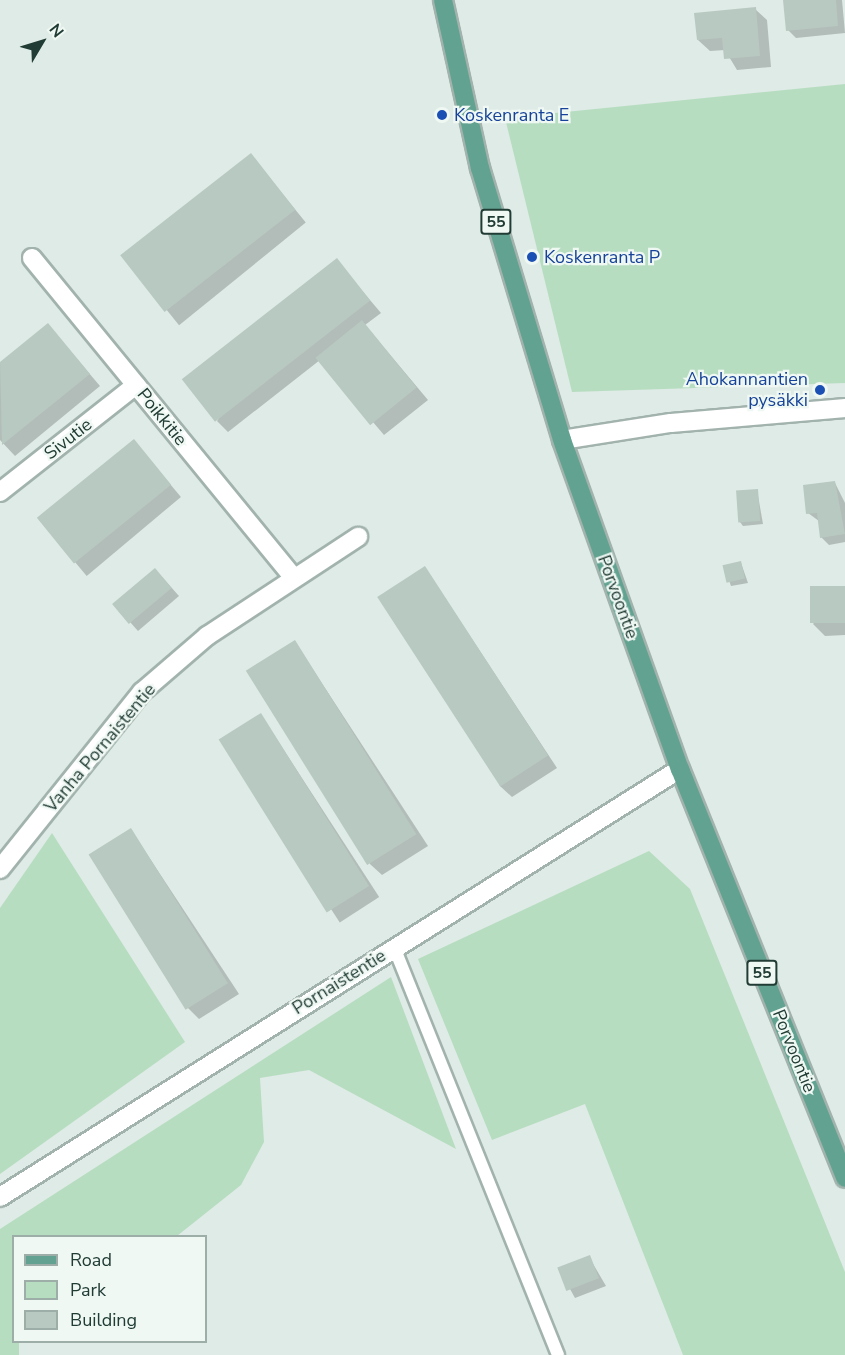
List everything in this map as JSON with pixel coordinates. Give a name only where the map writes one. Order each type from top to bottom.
[{"type":"main road","name":"Porvoontie","points":[[443,0],[480,168],[562,440],[680,769],[845,1178]]},
{"type":"street","name":"Poikkitie","points":[[32,258],[292,576]]},
{"type":"street","name":"Sivutie","points":[[0,492],[136,386]]},
{"type":"street","points":[[562,440],[671,423],[845,408]]},
{"type":"street","name":"Vanha Pornaistentie","points":[[0,868],[142,692],[207,636],[292,576],[358,537]]},
{"type":"street","name":"Pornaistentie","points":[[0,1197],[680,769]]},
{"type":"lane","points":[[394,947],[558,1355]]},
{"type":"green space","points":[[845,84],[845,383],[572,392],[505,118]]},
{"type":"green space","points":[[52,833],[185,1042],[0,1174],[0,908]]},
{"type":"green space","points":[[649,851],[690,889],[845,1272],[845,1355],[683,1355],[585,1104],[492,1140],[418,959]]},
{"type":"green space","points":[[391,977],[456,1149],[309,1070],[260,1078],[264,1142],[241,1185],[178,1235],[12,1235],[12,1343],[19,1343],[19,1355],[0,1355],[0,1229]]},
{"type":"building","points":[[783,0],[836,0],[838,26],[786,31]]},
{"type":"building","points":[[756,7],[760,56],[724,59],[722,38],[697,40],[694,13]]},
{"type":"building","points":[[251,153],[295,210],[165,312],[120,255]]},
{"type":"building","points":[[337,258],[370,301],[215,422],[182,379]]},
{"type":"building","points":[[362,320],[417,388],[370,425],[315,358]]},
{"type":"building","points":[[48,323],[90,374],[2,445],[0,362]]},
{"type":"building","points":[[134,439],[171,485],[74,564],[37,518]]},
{"type":"building","points":[[835,481],[845,534],[820,538],[817,513],[806,514],[803,485]]},
{"type":"building","points":[[758,489],[760,521],[738,522],[736,491]]},
{"type":"building","points":[[741,561],[745,579],[727,583],[722,565]]},
{"type":"building","points":[[425,566],[548,756],[500,787],[377,597]]},
{"type":"building","points":[[155,568],[172,588],[129,624],[112,604]]},
{"type":"building","points":[[810,586],[845,586],[845,623],[810,623]]},
{"type":"building","points":[[295,640],[416,834],[367,865],[246,671]]},
{"type":"building","points":[[261,713],[369,886],[327,912],[219,739]]},
{"type":"building","points":[[131,828],[228,983],[186,1010],[89,854]]},
{"type":"building","points":[[590,1255],[599,1278],[566,1291],[557,1268]]},
{"type":"place","name":"Koskenranta E","points":[[442,115]]},
{"type":"place","name":"Koskenranta P","points":[[532,257]]},
{"type":"place","name":"Ahokannantien pysäkki","points":[[820,390]]}]
